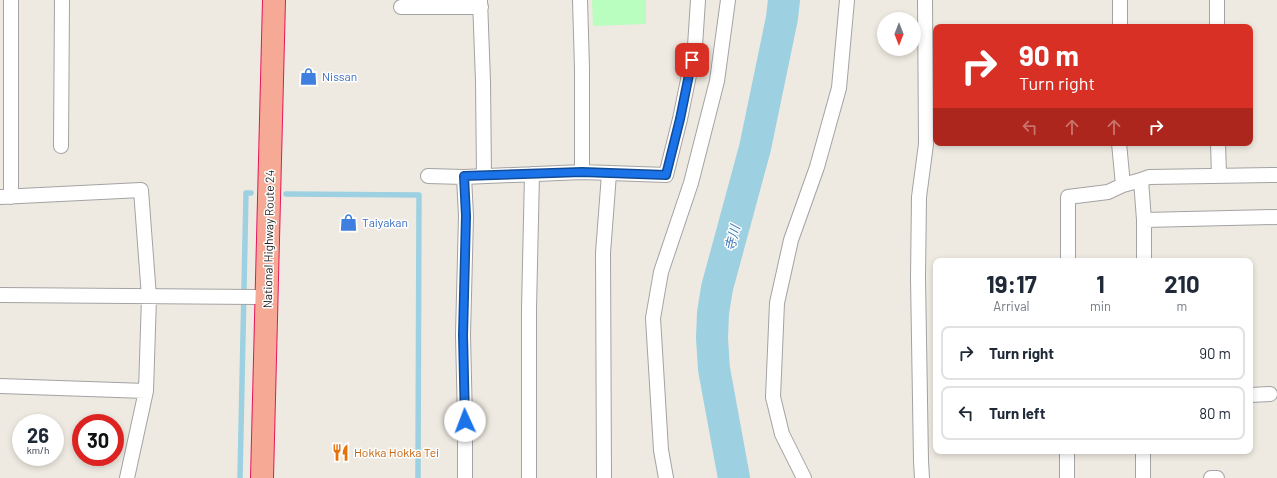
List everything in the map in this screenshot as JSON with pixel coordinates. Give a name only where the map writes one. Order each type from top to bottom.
[{"type":"highway","name":"National Highway Route 24","points":[[262,478],[274,0]]},
{"type":"street","points":[[12,0],[5,197],[141,190],[148,297],[146,392],[127,478]]},
{"type":"street","points":[[61,146],[62,0]]},
{"type":"street","points":[[580,0],[582,68],[582,172]]},
{"type":"street","points":[[428,176],[484,176],[582,172],[666,175],[680,119],[695,46],[698,0]]},
{"type":"street","points":[[666,478],[661,450],[653,318],[661,272],[691,183],[717,80],[728,0]]},
{"type":"street","points":[[804,478],[782,434],[773,396],[777,303],[791,240],[817,167],[839,88],[847,0]]},
{"type":"street","points":[[922,478],[918,278],[920,197],[926,144],[925,0]]},
{"type":"street","points":[[1120,0],[1120,24]]},
{"type":"street","points":[[1217,0],[1217,24]]},
{"type":"street","points":[[401,6],[480,3],[484,176]]},
{"type":"street","points":[[1119,146],[1123,185]]},
{"type":"street","points":[[1218,146],[1219,175]]},
{"type":"street","points":[[529,478],[529,317],[532,174]]},
{"type":"street","points":[[604,478],[604,253],[609,174]]},
{"type":"street","points":[[1068,258],[1068,197],[1108,192],[1123,185],[1149,177],[1277,174]]},
{"type":"street","points":[[464,176],[466,216],[463,335],[465,421],[464,478]]},
{"type":"street","points":[[1141,180],[1144,220],[1144,258]]},
{"type":"street","points":[[1144,220],[1277,217]]},
{"type":"street","points":[[0,295],[266,297]]},
{"type":"street","points":[[0,386],[146,392]]},
{"type":"street","points":[[1253,395],[1270,394]]},
{"type":"street","points":[[1067,454],[1067,478]]},
{"type":"street","points":[[1142,478],[1143,454]]},
{"type":"street","points":[[262,478],[277,478]]},
{"type":"street","points":[[1211,478],[1217,478]]},
{"type":"green space","points":[[592,0],[646,0],[646,24],[593,26]]},
{"type":"waterway","name":"寺川","points":[[734,478],[714,369],[712,338],[713,313],[717,288],[755,148],[782,18],[784,0]]},
{"type":"waterway","points":[[240,478],[246,193],[251,193]]},
{"type":"waterway","points":[[286,194],[419,195],[418,478]]},
{"type":"place","name":"Nissan","points":[[309,76]]},
{"type":"place","name":"Taiyakan","points":[[349,222]]},
{"type":"place","name":"Hokka Hokka Tei","points":[[341,452]]},
{"type":"route","points":[[465,421],[463,335],[466,216],[464,176],[582,172],[666,175],[680,119],[692,60]]}]
